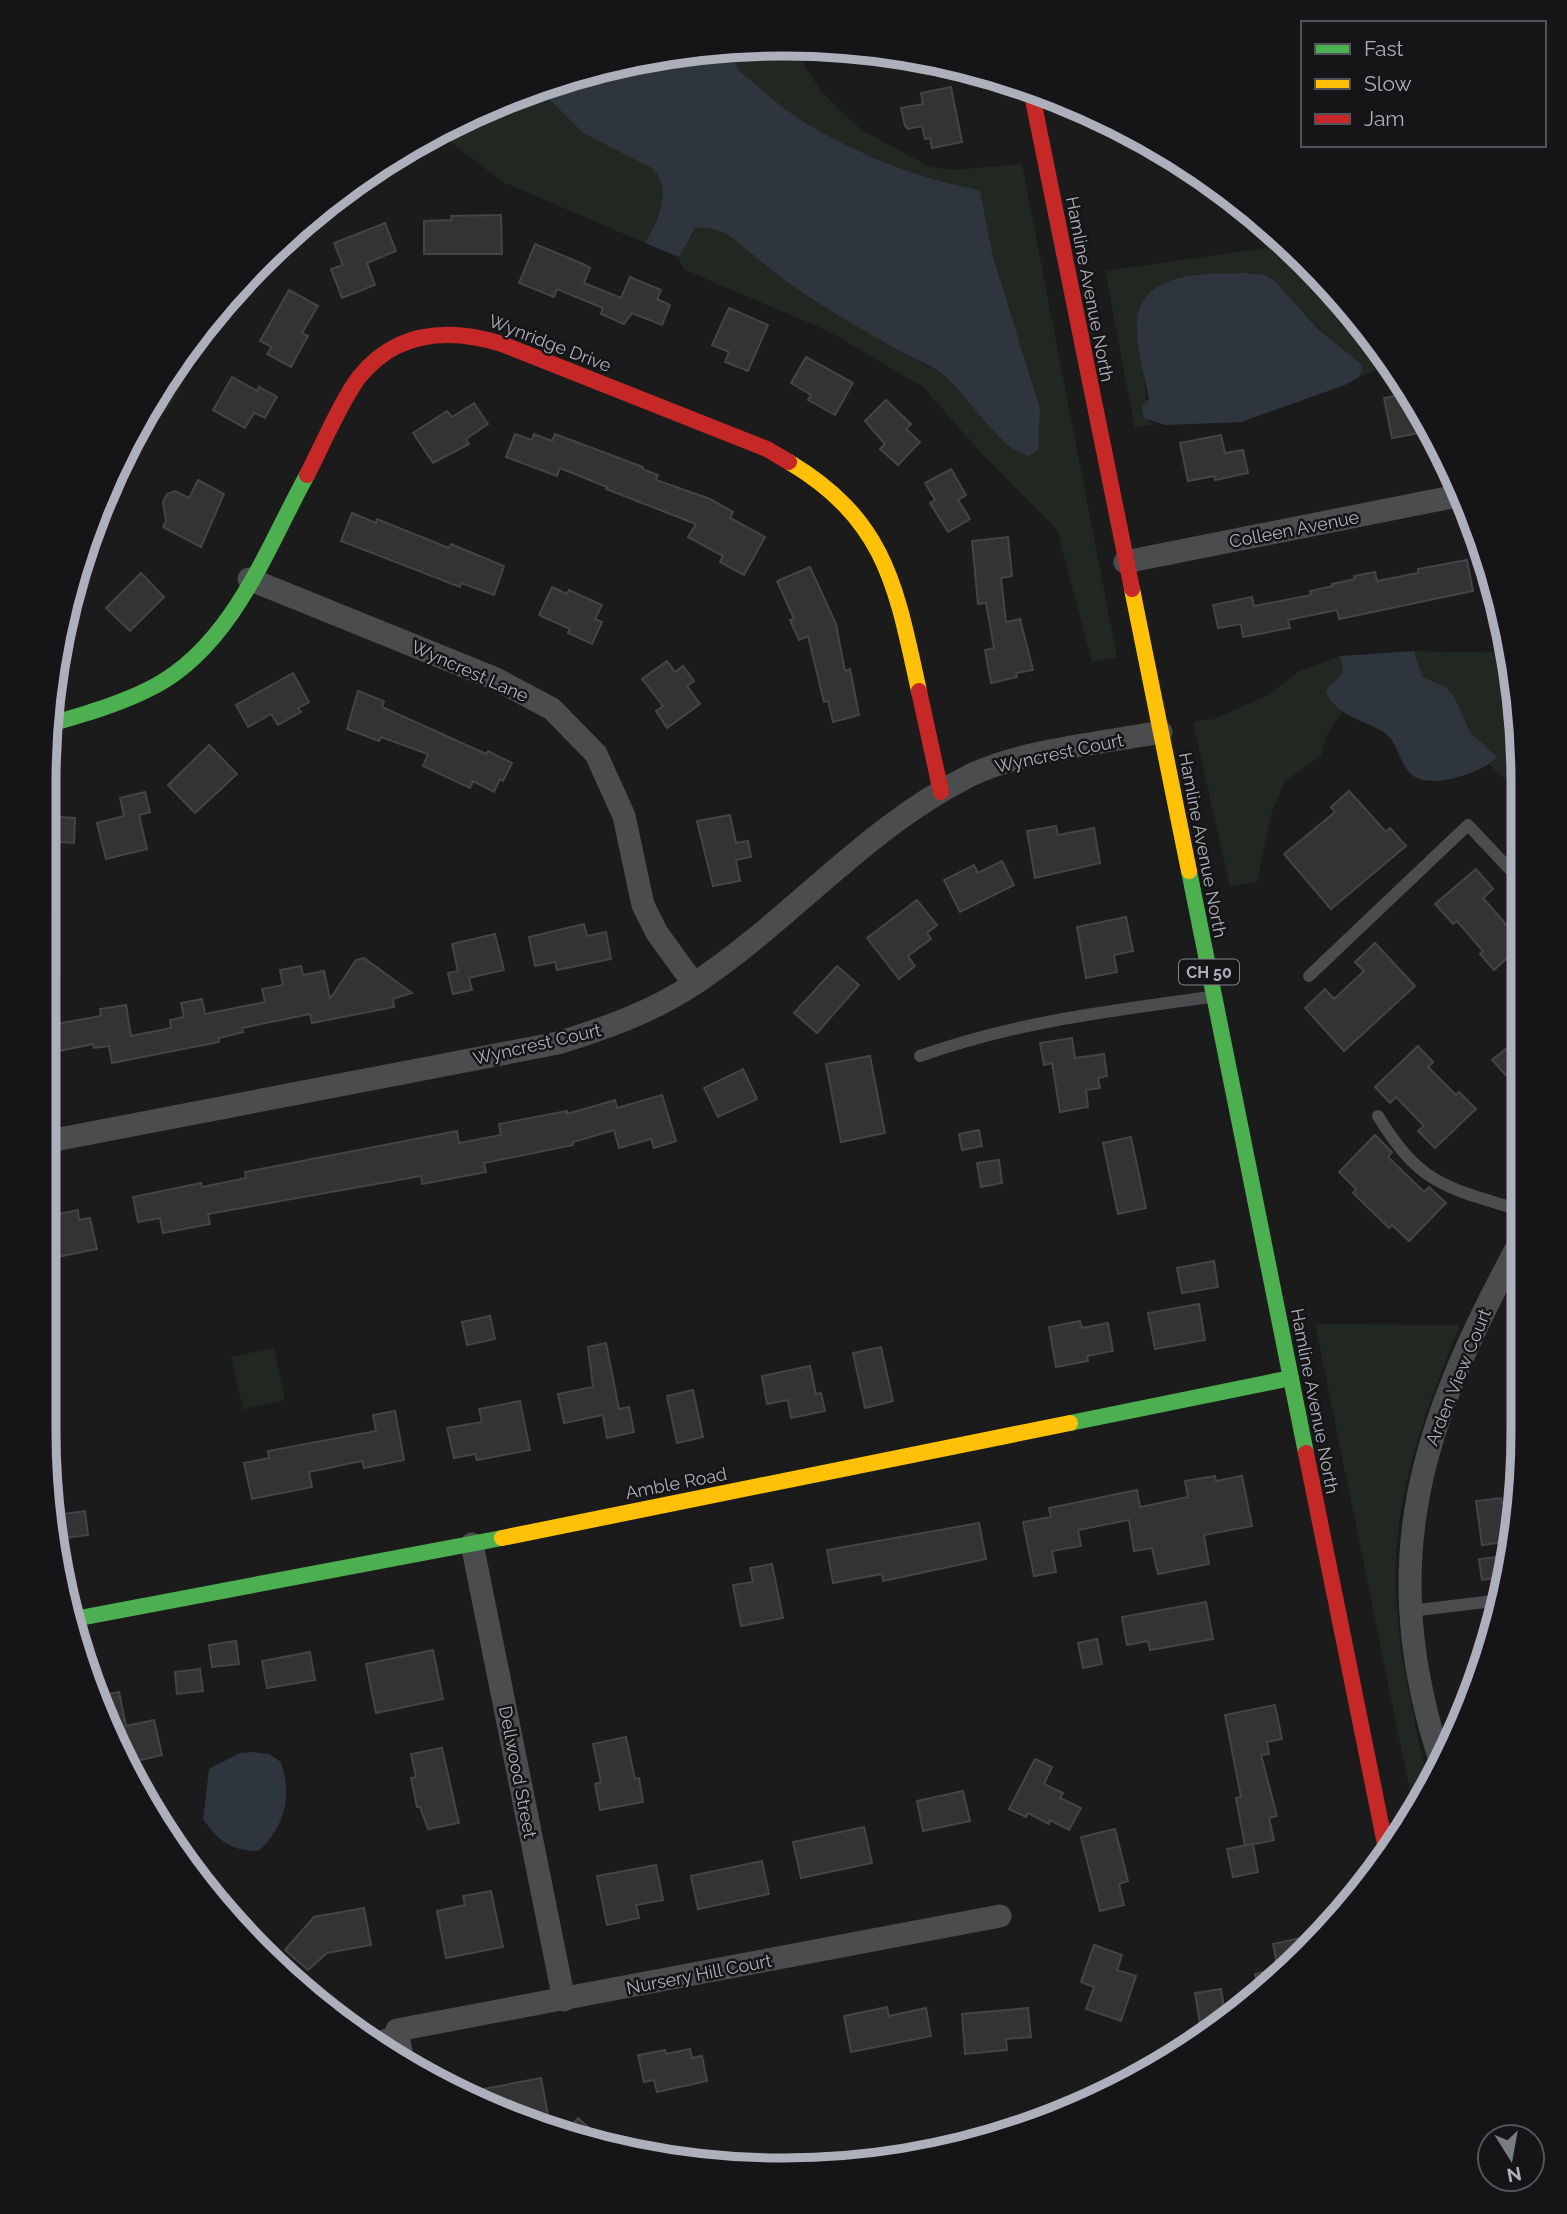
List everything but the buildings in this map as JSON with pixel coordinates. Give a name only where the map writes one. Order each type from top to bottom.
[{"type":"street","name":"Hamline Avenue North","points":[[1033,101],[1384,1840]]},
{"type":"street","name":"Wynridge Drive","points":[[59,722],[131,701],[191,662],[219,632],[360,376],[389,350],[411,340],[445,333],[480,335],[767,449],[810,475],[856,514],[878,547],[892,577],[904,616],[941,792]]},
{"type":"street","name":"Colleen Avenue","points":[[1125,562],[1452,497]]},
{"type":"street","name":"Wyncrest Lane","points":[[249,579],[496,679],[552,709],[596,754],[624,816],[643,905],[657,933],[694,984]]},
{"type":"street","name":"Wyncrest Court","points":[[56,1140],[558,1043],[614,1025],[694,984],[730,958],[894,821],[971,775],[1016,759],[1161,732]]},
{"type":"street","name":"Arden View Court","points":[[1437,1751],[1414,1653],[1410,1611],[1410,1539],[1430,1441],[1474,1332],[1511,1260]]},
{"type":"street","name":"Amble Road","points":[[81,1618],[472,1544],[1291,1378]]},
{"type":"street","name":"Dellwood Street","points":[[472,1544],[564,2000]]},
{"type":"street","name":"Nursery Hill Court","points":[[397,2030],[1000,1916]]},
{"type":"street","points":[[397,2030],[400,2049]]},
{"type":"lane","points":[[1309,975],[1468,825],[1511,871]]},
{"type":"lane","points":[[920,1056],[995,1031],[1050,1019],[1214,997]]},
{"type":"lane","points":[[1378,1116],[1396,1144],[1423,1172],[1448,1189],[1511,1207]]},
{"type":"lane","points":[[1410,1611],[1490,1601]]},
{"type":"lane","points":[[381,2036],[397,2030]]},
{"type":"shaded area","points":[[799,57],[820,90],[860,129],[930,167],[953,170],[1022,164],[1117,657],[1092,662],[1057,530],[980,452],[923,387],[828,331],[683,269],[679,257],[695,228],[712,226],[728,232],[767,267],[899,351],[943,374],[973,403],[993,257],[980,190],[914,173],[831,137],[773,100],[738,70],[733,58]]},
{"type":"shaded area","points":[[733,58],[738,70],[773,100],[831,137],[914,173],[980,190],[993,257],[1040,409],[1038,450],[1029,456],[1018,452],[996,434],[940,372],[811,299],[724,233],[695,228],[679,257],[645,243],[662,204],[662,185],[658,176],[651,168],[583,133],[546,96],[642,70]]},
{"type":"shaded area","points":[[546,96],[583,133],[651,168],[662,185],[662,204],[645,243],[503,182],[446,139],[505,111]]},
{"type":"shaded area","points":[[1274,247],[1330,304],[1338,322],[1356,335],[1381,369],[1359,377],[1363,369],[1355,359],[1336,347],[1275,281],[1142,357],[1149,422],[1156,424],[1135,428],[1105,271]]},
{"type":"shaded area","points":[[1246,273],[1264,275],[1275,281],[1319,330],[1361,364],[1363,369],[1359,377],[1345,385],[1241,422],[1165,425],[1144,418],[1142,407],[1149,399],[1138,344],[1137,323],[1144,300],[1154,289],[1183,277]]},
{"type":"shaded area","points":[[194,358],[171,406],[151,424]]},
{"type":"shaded area","points":[[130,464],[126,482],[115,496]]},
{"type":"shaded area","points":[[1414,651],[1499,653],[1505,689],[1511,784],[1489,765],[1496,758],[1494,754],[1470,732],[1454,696],[1446,687],[1422,677]]},
{"type":"shaded area","points":[[1414,651],[1422,677],[1446,687],[1454,696],[1470,732],[1494,754],[1496,758],[1489,764],[1469,774],[1445,780],[1423,780],[1415,777],[1406,768],[1394,743],[1385,733],[1342,712],[1329,699],[1326,690],[1343,673],[1340,656]]},
{"type":"shaded area","points":[[1340,656],[1343,673],[1333,682],[1333,705],[1342,712],[1327,735],[1321,756],[1285,781],[1272,812],[1257,881],[1230,887],[1193,722],[1214,719],[1268,695],[1300,671]]},
{"type":"shaded area","points":[[1315,1324],[1460,1325],[1412,1460],[1402,1502],[1397,1544],[1399,1636],[1417,1736],[1427,1769],[1411,1798]]},
{"type":"shaded area","points":[[274,1348],[285,1400],[243,1409],[231,1357]]},
{"type":"shaded area","points":[[240,1753],[269,1754],[281,1762],[286,1788],[284,1811],[280,1821],[275,1832],[259,1851],[249,1851],[226,1843],[203,1819],[209,1769]]},
{"type":"traffic: fast","points":[[59,721],[118,703],[155,686],[182,668],[206,646],[245,592],[307,475]]},
{"type":"traffic: fast","points":[[1189,871],[1306,1453]]},
{"type":"traffic: fast","points":[[1070,1423],[1291,1378]]},
{"type":"traffic: fast","points":[[81,1618],[502,1538]]},
{"type":"traffic: slow","points":[[789,462],[822,485],[847,508],[867,533],[894,588],[919,691]]},
{"type":"traffic: slow","points":[[1132,589],[1189,871]]},
{"type":"traffic: slow","points":[[502,1538],[1070,1423]]},
{"type":"traffic: jam","points":[[1033,101],[1132,589]]},
{"type":"traffic: jam","points":[[307,475],[332,423],[360,376],[391,349],[408,341],[444,335],[502,344],[767,449],[789,462]]},
{"type":"traffic: jam","points":[[919,691],[941,792]]},
{"type":"traffic: jam","points":[[1306,1453],[1384,1840]]}]
